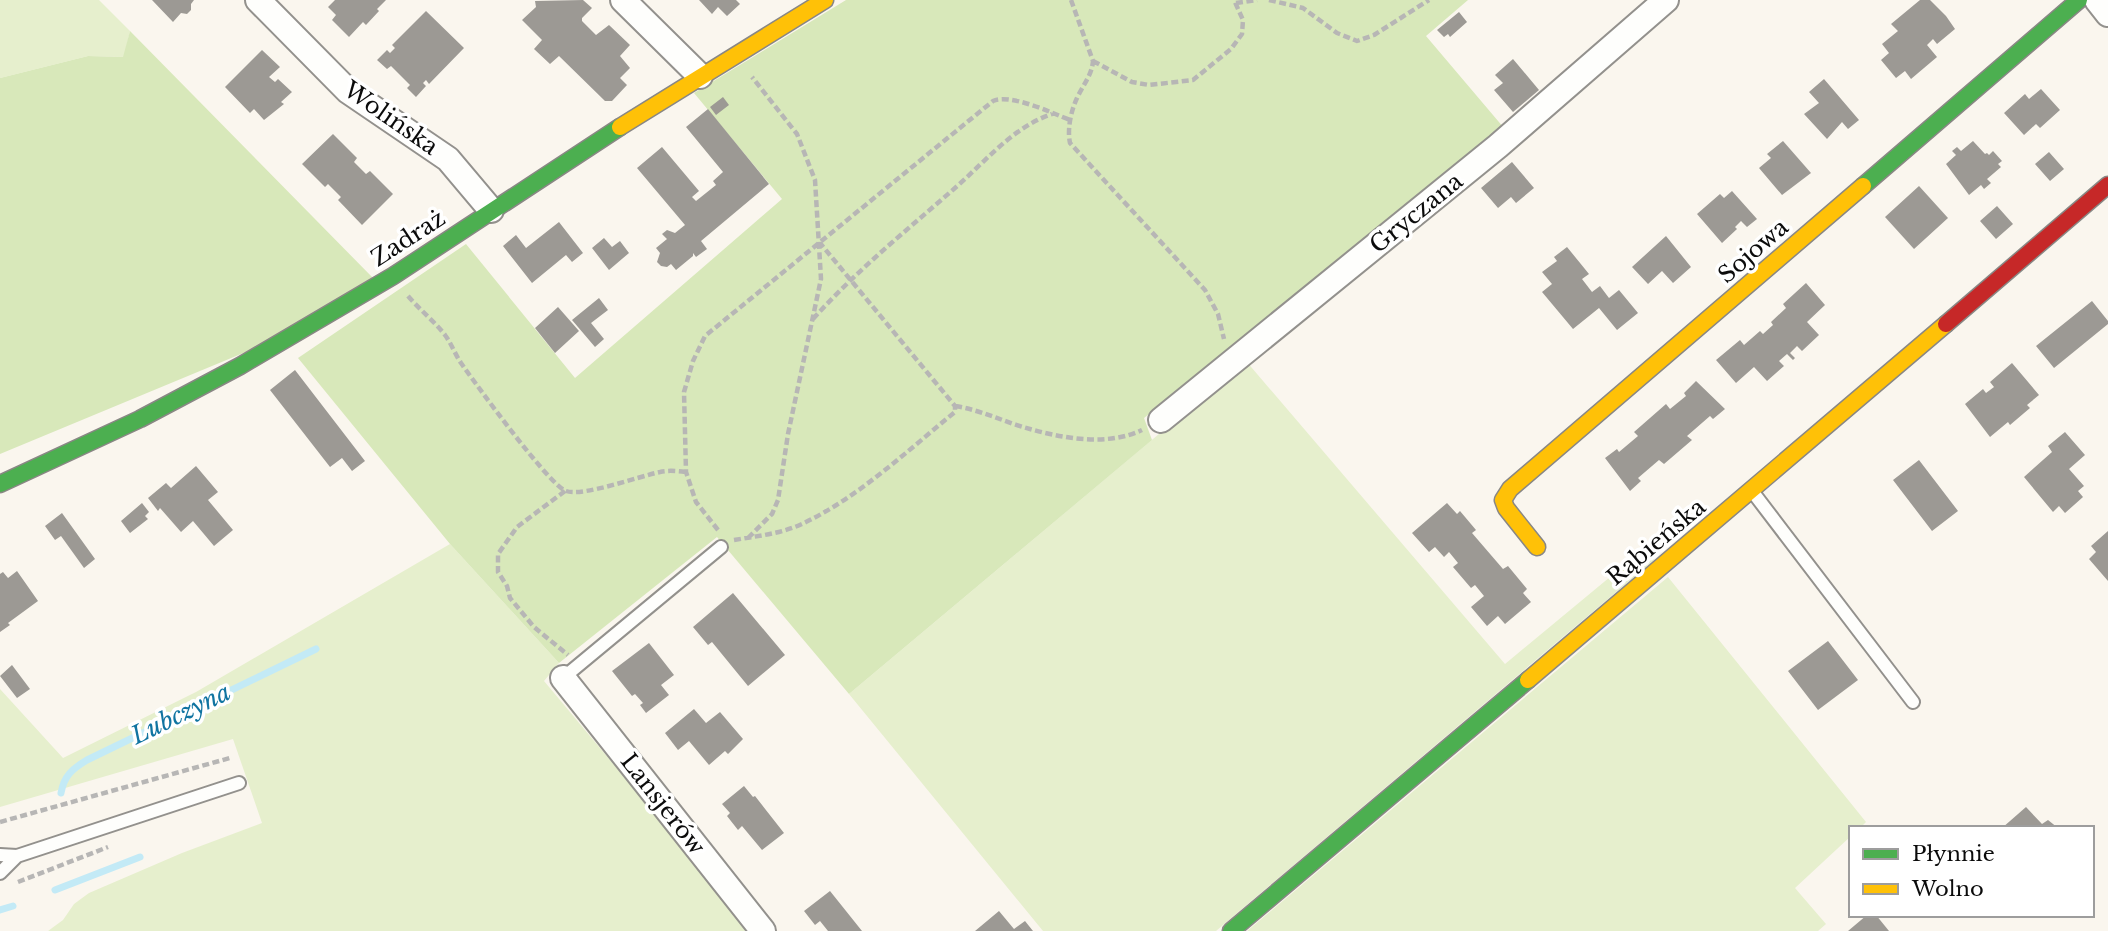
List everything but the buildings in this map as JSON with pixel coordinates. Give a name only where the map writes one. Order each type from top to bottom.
[{"type":"street","name":"Wolińska","points":[[258,0],[348,91],[448,159],[491,210]]},
{"type":"street","points":[[623,0],[700,76]]},
{"type":"street","name":"Zadraż","points":[[0,484],[140,419],[240,366],[393,276],[700,76],[825,0]]},
{"type":"street","name":"Gryczana","points":[[1161,420],[1498,146],[1666,0]]},
{"type":"street","name":"Sojowa","points":[[1537,547],[1506,508],[1503,500],[1510,489],[2079,0]]},
{"type":"street","points":[[2097,0],[2108,13]]},
{"type":"street","name":"Rąbieńska","points":[[1231,931],[2108,185]]},
{"type":"street","name":"Lansjerów","points":[[571,671],[763,931]]},
{"type":"lane","points":[[1751,491],[1913,702]]},
{"type":"lane","points":[[571,671],[725,545]]},
{"type":"lane","points":[[0,855],[17,856],[239,783]]},
{"type":"lane","points":[[0,873],[17,856]]},
{"type":"path","points":[[1072,0],[1093,61],[1093,70],[1076,99],[1067,132],[1070,143],[1205,290],[1218,314],[1225,337],[1221,372]]},
{"type":"path","points":[[1093,61],[1132,82],[1149,86],[1193,80],[1231,49],[1242,34],[1244,20],[1235,2],[1257,0]]},
{"type":"path","points":[[1269,0],[1303,8],[1337,33],[1357,41],[1374,35],[1429,0]]},
{"type":"path","points":[[735,55],[797,134],[815,180],[821,279],[788,434],[778,500],[772,514],[748,538]]},
{"type":"path","points":[[820,243],[955,406],[955,412],[871,480],[802,524],[772,534],[735,539],[725,545],[696,502],[686,472],[684,392],[693,361],[705,336],[993,101],[1000,98],[1015,101],[1070,120]]},
{"type":"path","points":[[813,320],[838,292],[1012,135],[1053,114]]},
{"type":"path","points":[[393,276],[422,313],[446,335],[460,361],[512,432],[565,491],[580,492],[632,481],[662,471],[686,472]]},
{"type":"path","points":[[955,406],[976,409],[1024,427],[1082,439],[1129,436],[1161,420]]},
{"type":"path","points":[[565,491],[517,527],[498,554],[498,572],[507,586],[510,598],[571,671]]},
{"type":"path","points":[[0,821],[230,758]]},
{"type":"green space","points":[[0,0],[99,0],[130,31],[124,57],[88,56],[0,78]]},
{"type":"green space","points":[[846,0],[1468,0],[1426,36],[1504,128],[1144,418],[1152,440],[849,694],[717,537],[559,663],[450,544],[298,358],[466,244],[575,378],[782,199],[694,93]]},
{"type":"green space","points":[[130,31],[374,279],[258,347],[0,454],[0,78],[88,56],[123,57]]},
{"type":"green space","points":[[1246,361],[1505,664],[1645,548],[1654,560],[1216,931],[1043,931],[849,694]]},
{"type":"green space","points":[[450,544],[559,663],[544,681],[753,931],[48,931],[63,920],[74,904],[89,893],[182,853],[262,823],[233,739],[0,807],[0,689],[63,758],[196,692]]},
{"type":"green space","points":[[1668,577],[1866,822],[1862,826],[1849,826],[1849,838],[1795,888],[1826,924],[1818,931],[1247,931]]},
{"type":"waterway","name":"Lubczyna","points":[[61,793],[70,773],[87,760],[316,649]]},
{"type":"waterway","points":[[55,890],[140,857]]},
{"type":"waterway","points":[[0,910],[13,906]]},
{"type":"traffic: fast","points":[[1863,186],[2079,0]]},
{"type":"traffic: fast","points":[[0,484],[140,419],[240,366],[393,276],[620,127]]},
{"type":"traffic: fast","points":[[1231,931],[1528,680]]},
{"type":"traffic: slow","points":[[620,127],[825,0]]},
{"type":"traffic: slow","points":[[1537,547],[1506,508],[1503,500],[1510,489],[1863,186]]},
{"type":"traffic: slow","points":[[1528,680],[1946,324]]},
{"type":"traffic: jam","points":[[1946,324],[2108,185]]}]
